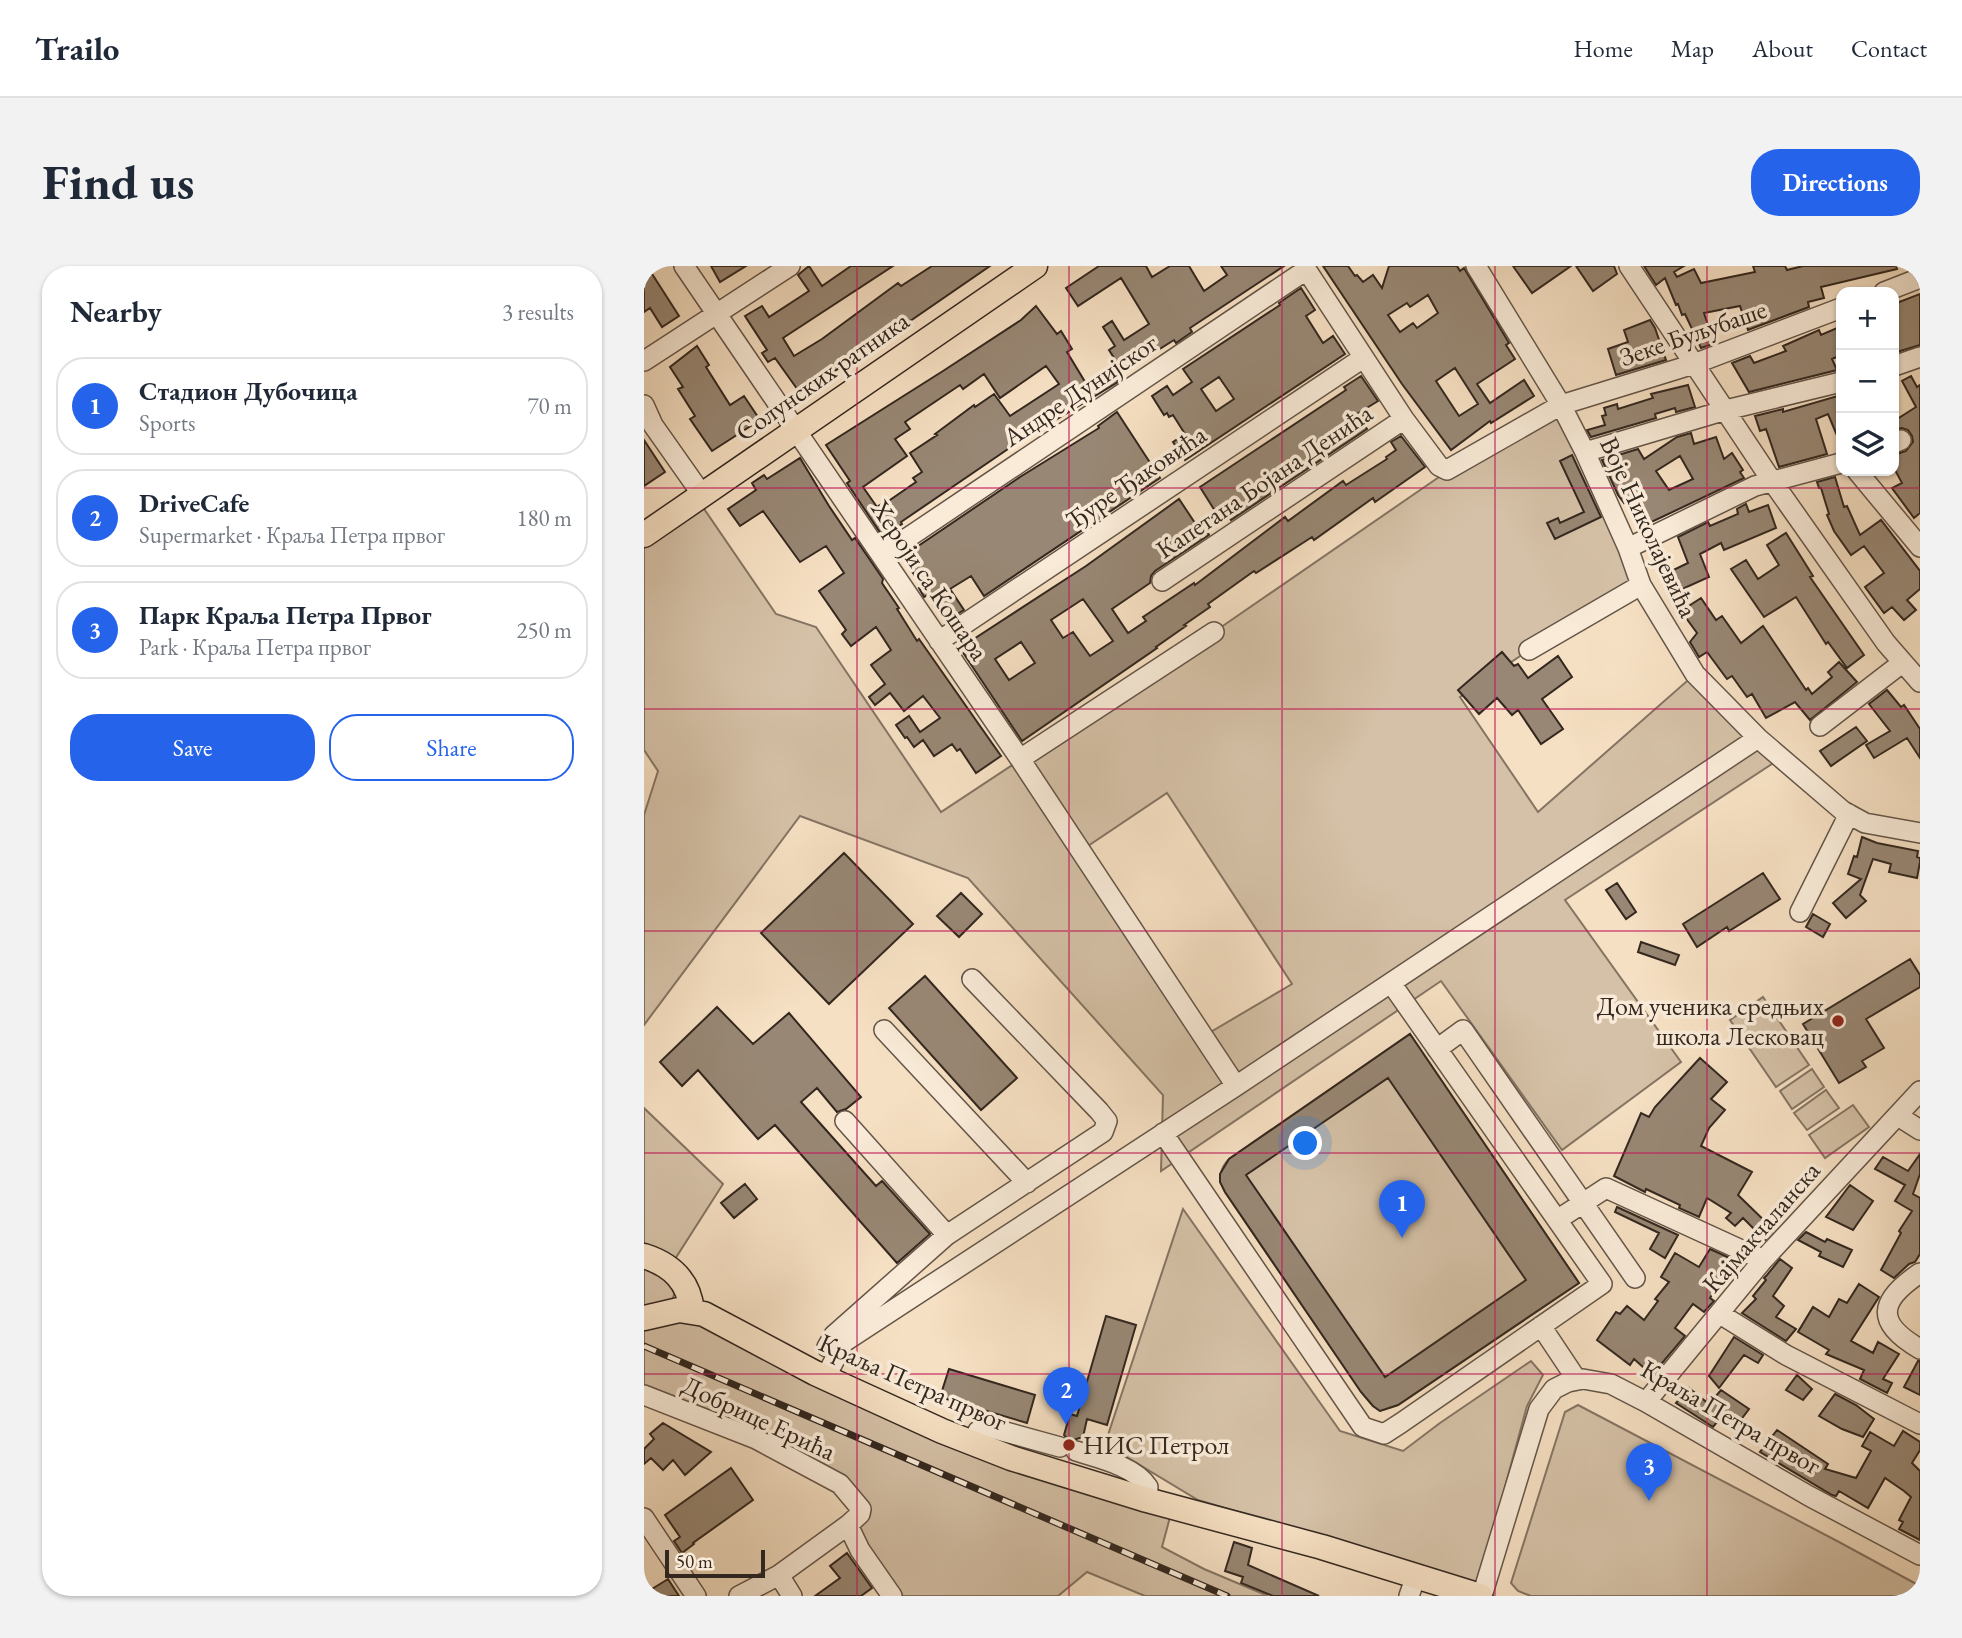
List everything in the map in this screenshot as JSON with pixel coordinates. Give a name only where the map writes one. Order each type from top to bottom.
[{"type":"main road","name":"Солунских ратника","points":[[644,535],[1035,266]]},
{"type":"main road","points":[[644,1256],[670,1267],[681,1279],[691,1300],[692,1311]]},
{"type":"main road","name":"Краља Петра првог","points":[[644,1318],[669,1311],[692,1311],[715,1319],[820,1376],[942,1431],[1011,1458],[1147,1500],[1322,1547],[1413,1586],[1481,1596]]},
{"type":"street","name":"Хероји са Кошара","points":[[684,266],[1020,759],[1236,1086]]},
{"type":"street","points":[[644,361],[790,266]]},
{"type":"street","name":"Воје Николајевића","points":[[1476,266],[1561,405],[1585,452],[1642,585],[1695,674],[1758,738],[1820,794],[1865,823],[1920,833]]},
{"type":"street","points":[[1629,266],[1772,481],[1886,643],[1920,682]]},
{"type":"street","points":[[1305,268],[1404,419]]},
{"type":"street","name":"Андре Дунијског","points":[[882,555],[1305,268]]},
{"type":"street","points":[[1897,287],[1920,278]]},
{"type":"street","name":"Зеке Буљубаше","points":[[1561,405],[1694,364],[1836,311]]},
{"type":"street","name":"Ђуре Ђаковића","points":[[939,641],[1363,358]]},
{"type":"street","points":[[1899,365],[1919,360]]},
{"type":"street","points":[[1585,452],[1726,410],[1836,383]]},
{"type":"street","points":[[644,405],[653,425],[703,496]]},
{"type":"street","name":"Капетана Бојана Денића","points":[[1162,581],[1404,419],[1439,466],[1447,470],[1561,405]]},
{"type":"street","points":[[1628,548],[1743,492],[1772,481],[1836,464]]},
{"type":"street","points":[[1861,476],[1920,547]]},
{"type":"street","points":[[1529,650],[1642,585]]},
{"type":"street","points":[[1020,759],[1214,632]]},
{"type":"street","points":[[1820,726],[1902,663]]},
{"type":"street","points":[[820,1376],[844,1342],[1236,1086],[1758,738]]},
{"type":"street","points":[[1800,912],[1849,814]]},
{"type":"street","points":[[820,1376],[834,1335],[947,1235],[1103,1132],[1107,1121],[972,979]]},
{"type":"street","points":[[1163,1133],[1363,1427],[1384,1434],[1602,1284],[1391,983]]},
{"type":"street","points":[[884,1030],[1027,1183]]},
{"type":"street","points":[[1437,1049],[1463,1030],[1635,1278]]},
{"type":"street","name":"Кајмакчаланска","points":[[1646,1402],[1763,1259],[1920,1091]]},
{"type":"street","points":[[1898,1116],[1920,1130]]},
{"type":"street","points":[[845,1121],[947,1235]]},
{"type":"street","points":[[1557,1220],[1606,1188],[1763,1259]]},
{"type":"street","points":[[1920,1273],[1892,1296],[1886,1315],[1891,1328],[1899,1337],[1920,1349]]},
{"type":"street","points":[[1720,1314],[1786,1355],[1920,1424]]},
{"type":"street","points":[[1541,1326],[1577,1380]]},
{"type":"street","name":"Краља Петра првог","points":[[1481,1596],[1539,1409],[1554,1389],[1583,1378],[1611,1384],[1646,1402],[1809,1496],[1920,1555]]},
{"type":"street","name":"Добрице Ерића","points":[[645,1397],[756,1439],[840,1484],[861,1509],[860,1514],[849,1525]]},
{"type":"street","points":[[972,1442],[978,1431],[991,1428],[1105,1461],[1140,1478],[1148,1487],[1147,1500]]},
{"type":"street","points":[[644,1518],[696,1596]]},
{"type":"street","points":[[739,1596],[779,1574],[849,1525],[860,1550],[892,1596]]},
{"type":"street","points":[[779,1574],[792,1596]]},
{"type":"shaded area","points":[[1561,405],[1641,585],[1529,650],[1460,697],[1538,812],[1695,674],[1781,758],[1565,900],[1681,1062],[1562,1150],[1441,981],[1161,1171],[1163,1095],[968,878],[800,816],[644,1025],[644,815],[658,771],[644,750],[644,535],[698,500],[776,614],[816,627],[941,812],[1214,632],[1439,477]],"holes":[[[1167,793],[1292,984],[1209,1033],[1085,848]]]},
{"type":"shaded area","points":[[1763,997],[1809,1065],[1776,1087],[1730,1020]]},
{"type":"shaded area","points":[[1410,1034],[1579,1283],[1398,1405],[1380,1411],[1361,1392],[1225,1192],[1221,1175],[1229,1159]]},
{"type":"shaded area","points":[[1812,1069],[1824,1087],[1792,1109],[1780,1091]]},
{"type":"shaded area","points":[[1826,1090],[1839,1108],[1807,1130],[1794,1113]]},
{"type":"shaded area","points":[[1853,1105],[1869,1127],[1825,1158],[1809,1135]]},
{"type":"shaded area","points":[[644,1108],[723,1184],[670,1267],[677,1287],[672,1300],[644,1309]]},
{"type":"shaded area","points":[[1183,1209],[1340,1431],[1403,1451],[1531,1361],[1543,1375],[1527,1406],[1480,1579],[1475,1583],[1198,1500],[1105,1444]]},
{"type":"shaded area","points":[[644,1318],[704,1322],[793,1369],[1173,1506],[1162,1547],[1204,1569],[1268,1596],[1145,1596],[1087,1572],[1058,1596],[892,1596],[849,1525],[860,1514],[851,1495],[644,1395]]},
{"type":"shaded area","points":[[1578,1405],[1920,1586],[1918,1596],[1531,1596],[1518,1591],[1511,1583],[1565,1412]]},
{"type":"building","points":[[644,266],[647,266],[679,316],[662,327],[650,308],[644,312]]},
{"type":"building","points":[[711,266],[746,266],[720,282]]},
{"type":"building","points":[[809,266],[822,286],[851,266],[893,266],[783,338],[794,356],[822,339],[898,283],[901,286],[932,266],[990,266],[800,393],[775,358],[768,362],[762,353],[767,350],[745,316],[762,306],[769,317],[809,291],[798,275]]},
{"type":"building","points":[[1099,266],[1146,266],[1152,277],[1170,266],[1189,266],[1204,291],[1227,275],[1221,266],[1284,266],[1190,328],[1192,332],[1176,343],[1174,340],[1123,372],[1109,350],[1115,346],[1103,327],[1112,321],[1124,340],[1149,324],[1121,278],[1078,306],[1066,288]]},
{"type":"building","points":[[1323,266],[1348,266],[1363,282],[1373,275],[1382,288],[1389,266],[1457,266],[1460,271],[1464,268],[1509,343],[1506,345],[1515,359],[1477,384],[1490,403],[1524,380],[1534,396],[1491,423],[1490,421],[1451,450],[1402,384]],"holes":[[[1428,295],[1438,313],[1417,328],[1413,323],[1400,332],[1388,315],[1407,303],[1410,307]],[[1455,368],[1478,404],[1459,416],[1436,381]]]},
{"type":"building","points":[[1513,266],[1571,266],[1532,293]]},
{"type":"building","points":[[1576,266],[1614,266],[1617,274],[1593,291]]},
{"type":"building","points":[[1644,266],[1684,266],[1674,272],[1677,277],[1694,269],[1701,283],[1755,272],[1753,266],[1785,266],[1787,270],[1803,266],[1896,266],[1897,269],[1821,287],[1824,298],[1808,302],[1809,307],[1748,330],[1740,306],[1704,313],[1713,344],[1701,348],[1685,314],[1682,315],[1678,304],[1676,305],[1665,278],[1656,285]]},
{"type":"building","points":[[1301,288],[1315,310],[1306,316],[1323,343],[1333,336],[1345,354],[1185,460],[1173,442],[1185,434],[1173,415],[1164,415],[1152,396],[1167,386],[1173,395],[1192,382],[1183,369],[1280,305],[1279,303]],"holes":[[[1219,377],[1234,399],[1216,411],[1201,389]]]},
{"type":"building","points":[[1920,294],[1920,345],[1899,351],[1899,350],[1899,302]]},
{"type":"building","points":[[1036,306],[1057,334],[1061,331],[1072,349],[1067,352],[1087,385],[1110,370],[1118,382],[1008,449],[883,537],[847,483],[850,481],[826,445],[1021,320]],"holes":[[[1046,366],[1059,384],[1010,416],[994,394],[975,407],[974,405],[910,453],[922,472],[913,478],[916,482],[887,502],[877,507],[863,487],[907,456],[895,439],[910,429],[905,422],[960,385],[963,389],[984,374],[1000,398]]]},
{"type":"building","points":[[1650,320],[1666,360],[1616,375],[1608,349],[1628,342],[1624,330]]},
{"type":"building","points":[[1836,328],[1836,357],[1832,359],[1836,370],[1749,392],[1732,363],[1750,356],[1754,363],[1786,351],[1783,346],[1819,330],[1821,335]]},
{"type":"building","points":[[697,346],[709,365],[706,367],[730,405],[744,396],[760,420],[712,451],[690,419],[695,416],[678,389],[683,387],[670,367]]},
{"type":"building","points":[[1361,376],[1378,401],[1357,414],[1367,429],[1231,520],[1222,506],[1215,511],[1200,487],[1346,390],[1344,387]]},
{"type":"building","points":[[1911,376],[1917,387],[1920,385],[1920,513],[1914,518],[1892,488],[1902,483],[1898,476],[1899,453],[1906,451],[1913,442],[1908,430],[1899,429],[1899,418],[1916,407],[1902,381]]},
{"type":"building","points":[[1688,385],[1695,407],[1676,412],[1675,408],[1655,414],[1656,418],[1591,437],[1587,430],[1605,425],[1602,416],[1606,415],[1604,408],[1617,404],[1618,409],[1653,398],[1651,394]]},
{"type":"building","points":[[1836,396],[1836,433],[1828,414],[1816,419],[1827,454],[1779,467],[1766,429],[1760,431],[1755,416],[1783,409],[1783,412]]},
{"type":"building","points":[[1117,412],[1160,478],[984,596],[971,576],[950,589],[964,610],[947,620],[929,594],[924,597],[919,588],[922,586],[902,557],[1020,477],[1099,428],[1098,426]]},
{"type":"building","points":[[1691,433],[1694,444],[1716,437],[1724,459],[1732,453],[1743,470],[1740,472],[1744,478],[1643,526],[1626,501],[1624,503],[1618,495],[1602,460],[1638,449],[1644,459],[1677,437]],"holes":[[[1680,456],[1693,479],[1669,490],[1656,471]]]},
{"type":"building","points":[[1401,436],[1425,467],[1375,502],[1373,498],[1314,540],[1312,537],[1256,573],[1254,571],[1208,604],[1210,607],[1157,648],[1022,741],[960,648],[1086,566],[1179,499],[1201,532],[1206,529],[1209,535],[1155,571],[1150,583],[1112,609],[1128,633],[1146,621],[1143,617],[1194,583],[1195,585],[1285,517],[1288,521],[1343,481],[1346,485],[1387,459],[1386,457],[1396,450],[1391,442]],"holes":[[[1083,599],[1113,641],[1090,656],[1073,632],[1063,638],[1051,620]],[[1021,642],[1035,663],[1009,680],[995,659]]]},
{"type":"building","points":[[644,440],[665,472],[644,486]]},
{"type":"building","points":[[1572,455],[1601,517],[1555,539],[1547,523],[1558,518],[1560,523],[1584,512],[1560,461]]},
{"type":"building","points":[[800,458],[852,540],[855,538],[883,579],[882,583],[917,641],[919,639],[1001,756],[976,773],[960,749],[957,751],[952,744],[934,756],[923,740],[914,747],[896,725],[909,716],[920,732],[940,718],[923,696],[904,711],[890,693],[875,705],[869,697],[885,684],[871,665],[891,650],[876,627],[851,646],[842,634],[846,630],[819,591],[844,573],[826,546],[800,562],[763,511],[740,526],[728,509],[756,490],[752,483],[764,475],[767,479]]},
{"type":"building","points":[[1835,477],[1844,507],[1847,506],[1860,535],[1881,520],[1920,571],[1920,589],[1907,600],[1916,610],[1904,620],[1892,607],[1884,613],[1865,587],[1884,573],[1864,546],[1851,555],[1834,531],[1817,482]]},
{"type":"building","points":[[1746,504],[1749,512],[1768,505],[1776,528],[1724,550],[1721,543],[1700,554],[1709,577],[1669,595],[1661,576],[1688,563],[1678,537],[1708,522],[1710,526],[1738,514],[1737,509]]},
{"type":"building","points":[[1786,533],[1813,576],[1810,577],[1864,655],[1847,668],[1828,642],[1826,644],[1796,597],[1764,617],[1731,569],[1746,560],[1758,579],[1779,565],[1767,545]]},
{"type":"building","points":[[1701,598],[1716,620],[1722,616],[1741,643],[1763,626],[1806,690],[1808,688],[1812,694],[1832,677],[1828,672],[1839,662],[1857,682],[1810,720],[1795,702],[1766,718],[1752,694],[1747,697],[1732,676],[1727,679],[1707,652],[1699,657],[1690,642],[1697,633],[1681,611]]},
{"type":"building","points":[[1502,652],[1514,666],[1518,664],[1528,678],[1558,656],[1572,677],[1542,699],[1563,729],[1541,744],[1518,710],[1512,715],[1497,698],[1479,714],[1458,690]]},
{"type":"building","points":[[1887,690],[1901,707],[1904,705],[1920,729],[1920,758],[1907,738],[1874,758],[1866,745],[1890,731],[1869,704]]},
{"type":"building","points":[[1856,727],[1867,741],[1831,766],[1820,751]]},
{"type":"building","points":[[1862,837],[1877,843],[1918,851],[1920,862],[1917,878],[1889,872],[1891,864],[1873,859],[1860,895],[1866,901],[1846,918],[1833,903],[1861,879],[1848,874],[1854,856],[1857,857]]},
{"type":"building","points":[[844,853],[913,924],[829,1004],[761,933]]},
{"type":"building","points":[[1763,873],[1780,899],[1729,931],[1727,927],[1697,947],[1683,924]]},
{"type":"building","points":[[1617,883],[1636,912],[1626,919],[1606,890]]},
{"type":"building","points":[[961,893],[982,914],[959,937],[937,916]]},
{"type":"building","points":[[1813,914],[1830,924],[1823,937],[1806,927]]},
{"type":"building","points":[[1641,942],[1679,955],[1675,965],[1638,952]]},
{"type":"building","name":"Дом ученика средњих школа Лесковац","points":[[1910,959],[1920,975],[1920,987],[1866,1019],[1884,1048],[1862,1061],[1866,1067],[1839,1083],[1803,1024]]},
{"type":"building","points":[[925,976],[1017,1078],[981,1110],[889,1008]]},
{"type":"building","points":[[717,1007],[753,1044],[789,1013],[861,1097],[846,1109],[837,1112],[817,1088],[801,1102],[876,1186],[882,1181],[930,1234],[897,1263],[775,1125],[758,1139],[698,1070],[682,1086],[660,1062]]},
{"type":"building","points":[[1410,1034],[1579,1283],[1398,1405],[1380,1411],[1361,1392],[1225,1192],[1220,1182],[1220,1174],[1229,1159]],"holes":[[[1388,1078],[1526,1280],[1385,1377],[1246,1175]]]},
{"type":"building","points":[[1700,1058],[1727,1082],[1711,1099],[1725,1110],[1709,1128],[1701,1146],[1752,1172],[1738,1195],[1774,1230],[1765,1240],[1743,1218],[1735,1226],[1726,1218],[1731,1213],[1707,1198],[1699,1217],[1679,1208],[1680,1205],[1646,1189],[1645,1192],[1614,1176],[1641,1113],[1649,1117]]},
{"type":"building","points":[[1920,1154],[1920,1174],[1913,1194],[1920,1198],[1920,1254],[1915,1262],[1894,1278],[1881,1270],[1901,1233],[1899,1231],[1912,1211],[1895,1201],[1905,1185],[1875,1169],[1883,1157],[1908,1171]]},
{"type":"building","points":[[745,1184],[757,1199],[734,1218],[721,1203]]},
{"type":"building","points":[[1850,1185],[1873,1201],[1853,1230],[1826,1217]]},
{"type":"building","points":[[1617,1207],[1678,1235],[1665,1258],[1650,1249],[1659,1233],[1615,1212]]},
{"type":"building","points":[[1806,1232],[1825,1242],[1827,1239],[1852,1250],[1843,1267],[1819,1256],[1821,1252],[1798,1240]]},
{"type":"building","points":[[1710,1249],[1743,1264],[1735,1275],[1728,1271],[1710,1298],[1714,1301],[1704,1312],[1693,1304],[1675,1328],[1685,1336],[1652,1375],[1634,1359],[1630,1365],[1597,1340],[1616,1312],[1620,1314],[1627,1306],[1644,1320],[1658,1301],[1655,1299],[1669,1282],[1661,1277],[1675,1253],[1699,1267]]},
{"type":"building","points":[[1780,1259],[1792,1268],[1773,1296],[1784,1306],[1776,1317],[1796,1329],[1786,1341],[1742,1313],[1756,1299],[1753,1296]]},
{"type":"building","points":[[1859,1284],[1879,1297],[1851,1341],[1873,1353],[1878,1342],[1899,1354],[1883,1379],[1892,1383],[1887,1393],[1860,1379],[1864,1370],[1826,1354],[1829,1350],[1798,1332],[1813,1307],[1829,1317],[1839,1299],[1847,1303]]},
{"type":"building","points":[[1106,1316],[1136,1325],[1107,1425],[1087,1419],[1083,1437],[1070,1441],[1064,1435],[1070,1414],[1077,1416]]},
{"type":"building","points":[[1734,1337],[1763,1355],[1758,1363],[1744,1355],[1719,1388],[1709,1376]]},
{"type":"building","points":[[1920,1361],[1920,1395],[1904,1387]]},
{"type":"building","points":[[949,1369],[1035,1395],[1027,1423],[940,1397]]},
{"type":"building","points":[[1797,1375],[1812,1389],[1803,1400],[1786,1390]]},
{"type":"building","points":[[1689,1388],[1709,1404],[1721,1390],[1749,1409],[1734,1429],[1722,1416],[1713,1427],[1676,1403]]},
{"type":"building","points":[[1835,1394],[1874,1419],[1863,1437],[1819,1416]]},
{"type":"building","points":[[663,1423],[711,1452],[685,1475],[673,1460],[663,1470],[651,1458],[644,1464],[644,1449],[654,1439],[650,1434]]},
{"type":"building","points":[[1777,1430],[1828,1464],[1825,1469],[1856,1478],[1871,1451],[1862,1446],[1870,1432],[1894,1446],[1903,1431],[1920,1442],[1920,1450],[1912,1463],[1920,1471],[1920,1540],[1899,1529],[1903,1522],[1899,1520],[1911,1497],[1904,1491],[1885,1478],[1868,1508],[1839,1491],[1836,1496],[1832,1495],[1760,1452]]},
{"type":"building","points":[[731,1468],[753,1500],[682,1553],[674,1541],[680,1537],[665,1515]]},
{"type":"building","points":[[1234,1542],[1252,1548],[1248,1565],[1319,1596],[1273,1596],[1241,1583],[1243,1577],[1225,1571]]},
{"type":"building","points":[[847,1553],[872,1588],[861,1596],[815,1596],[840,1578],[830,1566]]},
{"type":"building","points":[[668,1579],[679,1596],[657,1596],[652,1589]]},
{"type":"railway","points":[[644,1346],[1227,1596]]},
{"type":"place","name":"Дом ученика средњих школа Лесковац","points":[[1838,1021]]},
{"type":"place","name":"Стадион Дубочица","points":[[1402,1238]]},
{"type":"place","name":"DriveCafe","points":[[1066,1425]]},
{"type":"place","name":"НИС Петрол","points":[[1069,1445]]},
{"type":"place","name":"Парк Краља Петра Првог","points":[[1649,1501]]}]
